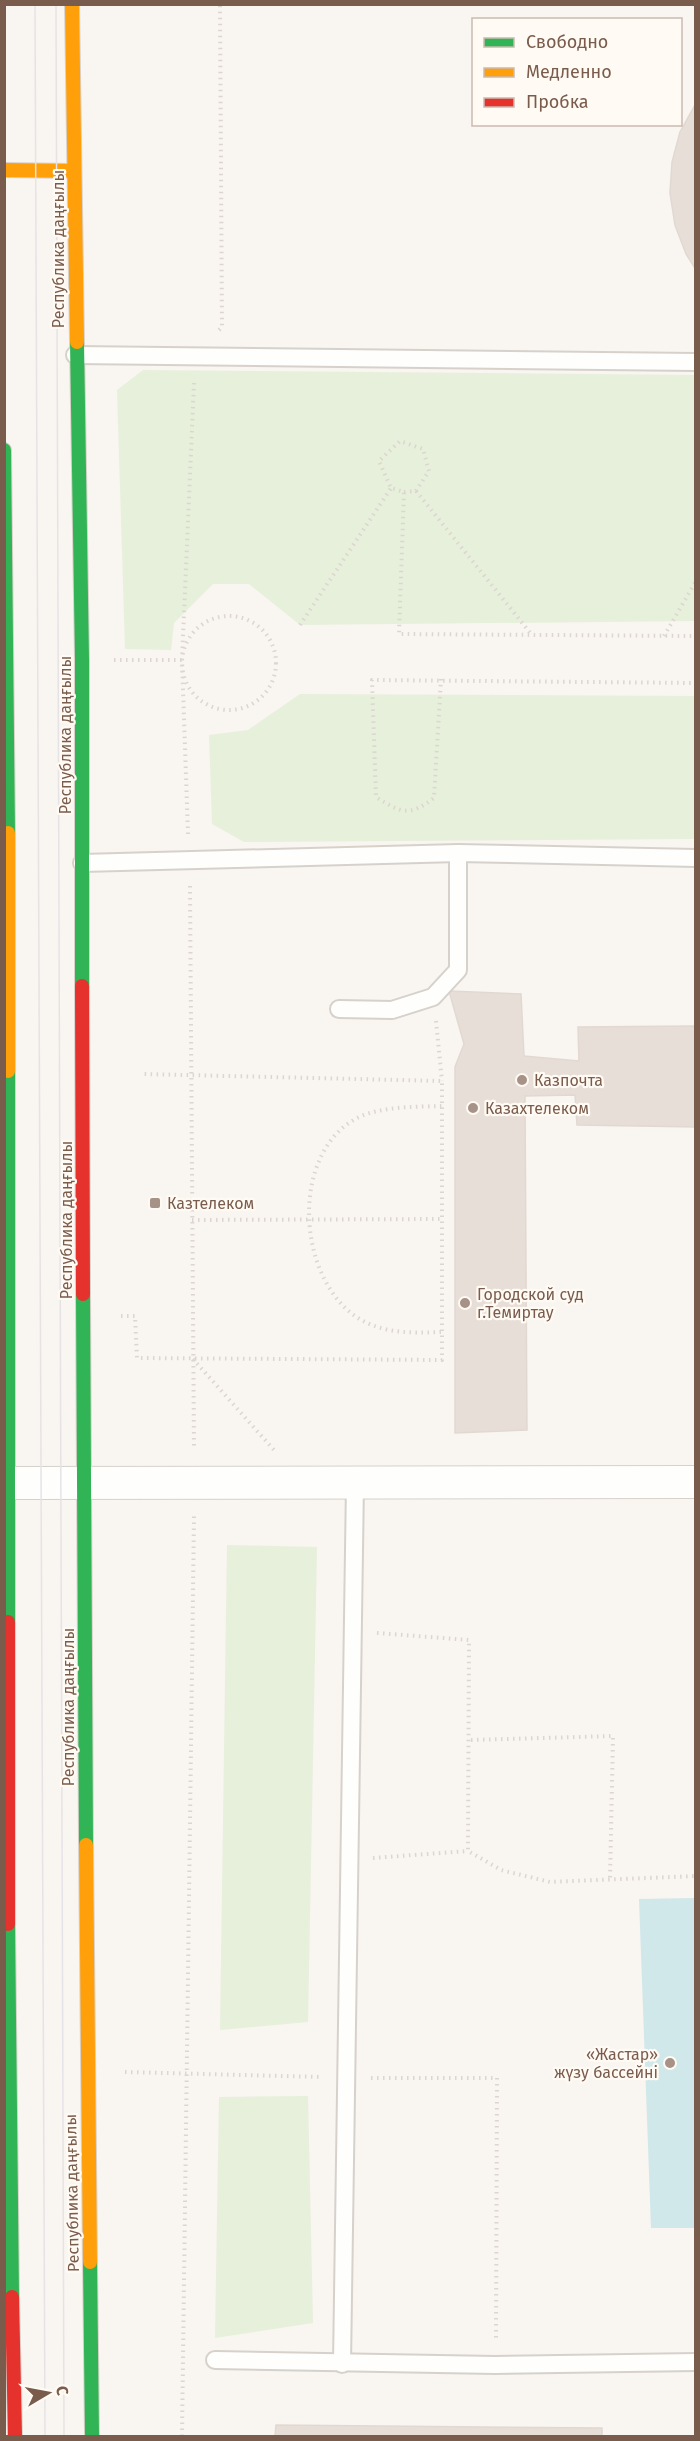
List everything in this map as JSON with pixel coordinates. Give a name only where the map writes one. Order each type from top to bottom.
[{"type":"main road","name":"Республика даңғылы","points":[[72,4],[75,355],[82,660],[83,1484],[92,2436]]},
{"type":"main road","points":[[4,170],[74,171]]},
{"type":"main road","points":[[4,450],[8,662],[10,1483],[7,1570],[6,2065],[15,2436]]},
{"type":"street","points":[[10,1483],[696,1482]]},
{"type":"lane","points":[[75,355],[696,362]]},
{"type":"lane","points":[[82,863],[458,853],[696,858]]},
{"type":"lane","points":[[339,1009],[392,1010],[433,997],[458,970],[458,853]]},
{"type":"lane","points":[[342,2364],[355,1483]]},
{"type":"lane","points":[[215,2360],[495,2366],[696,2362]]},
{"type":"path","points":[[182,2436],[194,1484],[192,1075],[182,660],[196,357],[222,327],[220,4]]},
{"type":"path","points":[[400,441],[423,449],[429,471],[416,491],[404,492],[391,488],[379,461],[400,441]]},
{"type":"path","points":[[300,625],[391,488]]},
{"type":"path","points":[[416,491],[532,636]]},
{"type":"path","points":[[404,492],[399,634],[696,636]]},
{"type":"path","points":[[664,636],[696,581]]},
{"type":"path","points":[[238,616],[253,622],[265,632],[274,647],[276,663],[274,679],[265,693],[253,704],[227,710],[211,706],[198,698],[188,685],[182,660],[186,644],[201,625],[215,618],[238,616]]},
{"type":"path","points":[[82,660],[182,660]]},
{"type":"path","points":[[441,679],[434,798],[418,810],[399,811],[376,797],[372,680],[441,679],[696,683]]},
{"type":"path","points":[[121,1316],[135,1316],[137,1358],[442,1360],[442,1081],[433,997]]},
{"type":"path","points":[[142,1074],[442,1081]]},
{"type":"path","points":[[441,1332],[399,1333],[358,1318],[326,1287],[310,1246],[310,1185],[329,1141],[357,1118],[397,1108],[442,1106]]},
{"type":"path","points":[[192,1220],[441,1219]]},
{"type":"path","points":[[192,1359],[304,1484]]},
{"type":"path","points":[[352,1631],[469,1640],[471,1740],[468,1851]]},
{"type":"path","points":[[471,1740],[613,1736],[610,1880]]},
{"type":"path","points":[[349,1860],[468,1851],[501,1870],[550,1882],[696,1876]]},
{"type":"path","points":[[125,2072],[345,2078],[497,2078],[495,2366]]},
{"type":"green space","points":[[143,370],[695,375],[695,621],[300,625],[249,584],[213,584],[174,623],[171,650],[125,649],[117,390]]},
{"type":"green space","points":[[300,694],[695,696],[695,839],[244,842],[212,824],[209,735],[248,730]]},
{"type":"green space","points":[[227,1545],[317,1547],[308,2022],[220,2030]]},
{"type":"green space","points":[[308,2096],[313,2323],[215,2338],[219,2097]]},
{"type":"water","name":"«Жастар» жүзу бассейні","points":[[695,1898],[695,2228],[651,2228],[639,1899]]},
{"type":"building","points":[[696,103],[696,270],[686,254],[675,225],[670,193],[672,162],[680,132]]},
{"type":"building","points":[[449,991],[521,994],[524,1056],[579,1061],[578,1027],[696,1026],[696,1127],[577,1125],[575,1095],[525,1096],[527,1430],[455,1433],[455,1067],[464,1044]]},
{"type":"building","points":[[276,2425],[602,2428],[602,2436],[275,2436]]},
{"type":"tram line","points":[[35,4],[45,2436]]},
{"type":"tram line","points":[[56,4],[64,2436]]},
{"type":"traffic: fast","points":[[77,342],[82,660],[82,986]]},
{"type":"traffic: fast","points":[[4,450],[8,833]]},
{"type":"traffic: fast","points":[[8,1071],[8,1622]]},
{"type":"traffic: fast","points":[[83,1294],[86,1845]]},
{"type":"traffic: fast","points":[[8,1924],[12,2297]]},
{"type":"traffic: fast","points":[[90,2262],[92,2436]]},
{"type":"traffic: slow","points":[[72,4],[77,342]]},
{"type":"traffic: slow","points":[[4,170],[74,171]]},
{"type":"traffic: slow","points":[[8,833],[8,1071]]},
{"type":"traffic: slow","points":[[86,1845],[90,2262]]},
{"type":"traffic: jam","points":[[82,986],[83,1294]]},
{"type":"traffic: jam","points":[[8,1622],[8,1924]]},
{"type":"traffic: jam","points":[[12,2297],[15,2436]]},
{"type":"place","name":"Казпочта","points":[[522,1080]]},
{"type":"place","name":"Казахтелеком","points":[[473,1108]]},
{"type":"place","name":"Казтелеком","points":[[155,1203]]},
{"type":"place","name":"Городской суд г.Темиртау","points":[[465,1303]]},
{"type":"place","name":"«Жастар» жүзу бассейні","points":[[670,2063]]}]
